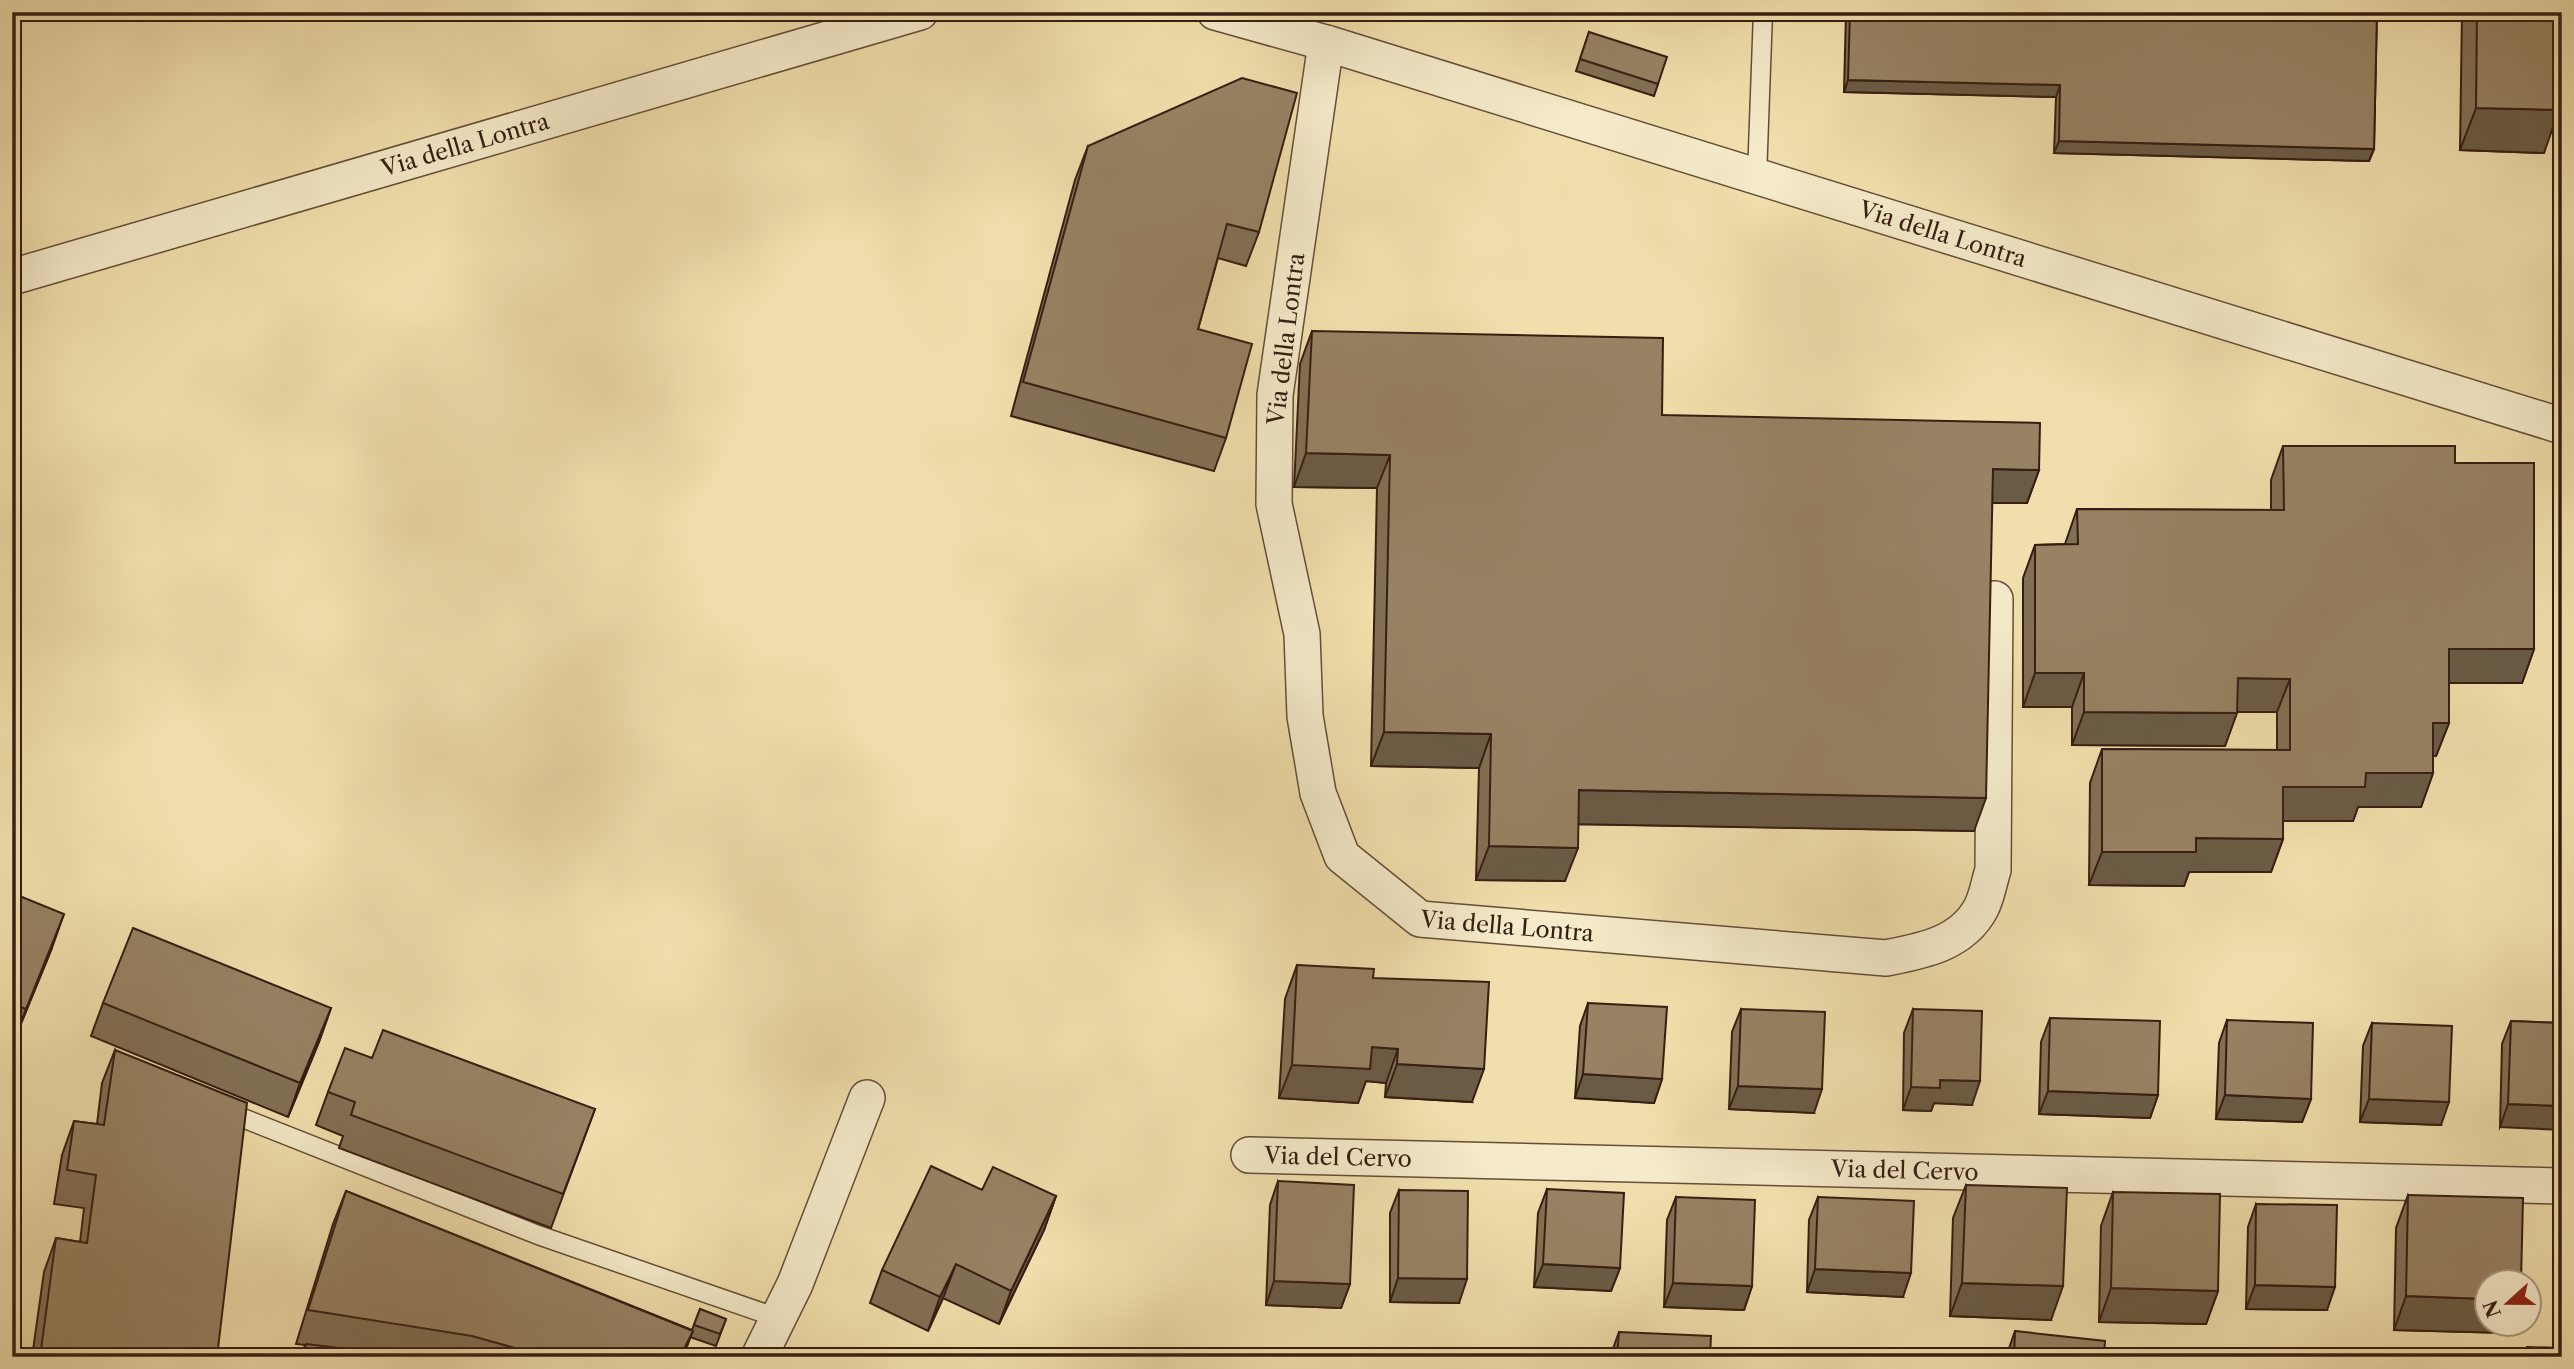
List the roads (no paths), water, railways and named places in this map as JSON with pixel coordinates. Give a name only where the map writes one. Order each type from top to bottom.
[{"type":"street","name":"Via della Lontra","points":[[12,277],[920,12]]},
{"type":"street","name":"Via della Lontra","points":[[1215,12],[1325,43],[2562,426]]},
{"type":"street","name":"Via della Lontra","points":[[1325,43],[1275,396],[1274,504],[1302,634],[1305,716],[1318,793],[1342,856],[1420,919],[1886,958],[1925,951],[1961,933],[1981,908],[1993,870],[1995,599]]},
{"type":"street","points":[[759,1357],[795,1284],[867,1098]]},
{"type":"street","name":"Via del Cervo","points":[[1249,1155],[2562,1186]]},
{"type":"lane","points":[[1757,177],[1763,12]]},
{"type":"lane","points":[[205,1102],[538,1235],[778,1318]]}]
